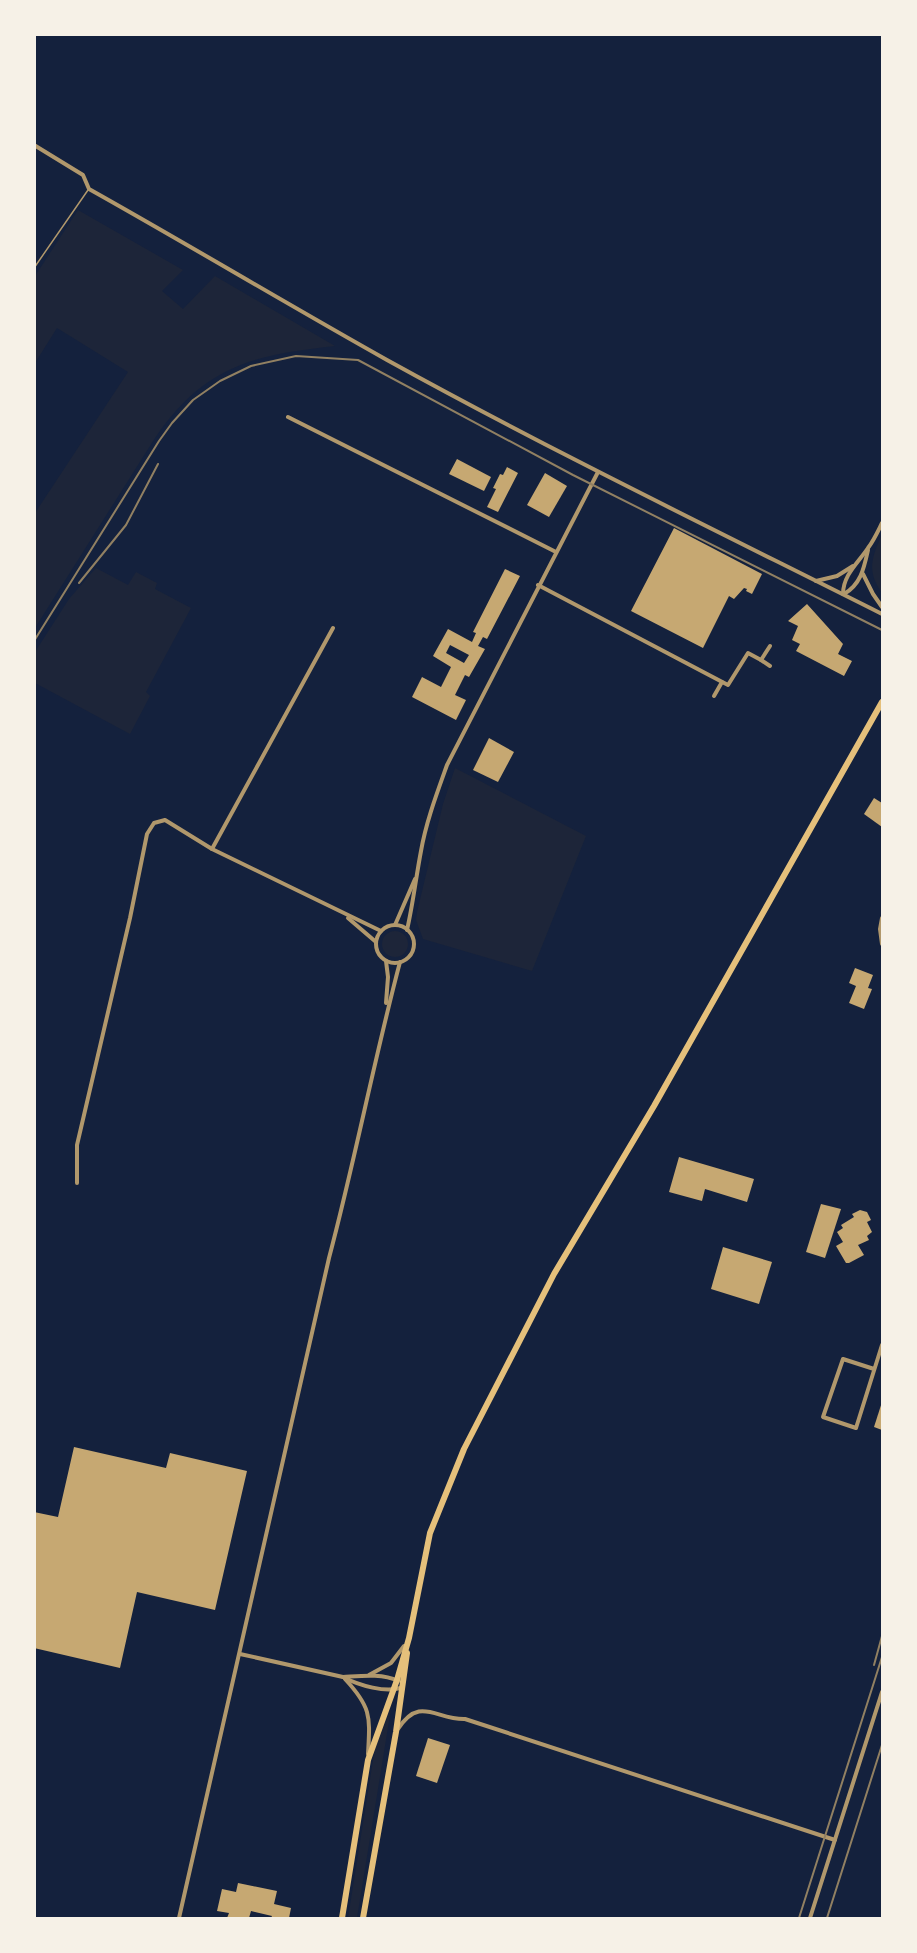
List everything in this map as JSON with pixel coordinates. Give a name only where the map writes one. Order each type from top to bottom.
[{"type":"main road","points":[[363,1918],[396,1732],[409,1638],[430,1533],[464,1449],[554,1274],[654,1106],[882,702]]},
{"type":"main road","points":[[342,1918],[368,1760],[394,1689],[409,1638]]},
{"type":"street","points":[[34,145],[83,175],[89,189],[200,250],[389,361],[598,472],[882,614]]},
{"type":"street","points":[[288,417],[556,552]]},
{"type":"street","points":[[406,930],[431,811],[447,765],[598,472]]},
{"type":"street","points":[[843,595],[844,584],[854,565],[868,549],[882,523]]},
{"type":"street","points":[[843,595],[855,585],[863,573],[868,549]]},
{"type":"street","points":[[815,581],[837,576],[854,565]]},
{"type":"street","points":[[863,573],[882,607]]},
{"type":"street","points":[[538,585],[728,685],[748,653],[770,666]]},
{"type":"street","points":[[212,849],[333,628]]},
{"type":"street","points":[[761,660],[770,646]]},
{"type":"street","points":[[714,696],[722,682]]},
{"type":"street","points":[[77,1183],[77,1145],[130,918],[147,834],[154,823],[165,820],[212,849],[381,931]]},
{"type":"street","points":[[376,942],[381,931],[395,925],[418,873]]},
{"type":"street","points":[[343,914],[376,942],[379,954],[386,961],[388,983],[386,1013]]},
{"type":"street","points":[[882,918],[880,929],[882,944]]},
{"type":"street","points":[[386,961],[400,962],[407,959],[414,946],[412,937],[406,930],[395,925]]},
{"type":"street","points":[[179,1918],[386,1013],[400,962]]},
{"type":"street","points":[[874,1369],[843,1359],[823,1417],[856,1428],[882,1345]]},
{"type":"street","points":[[367,1676],[394,1660],[409,1638]]},
{"type":"street","points":[[240,1654],[343,1677],[380,1688],[403,1687],[397,1680],[390,1678],[343,1677]]},
{"type":"street","points":[[343,1677],[361,1697],[369,1712],[368,1760]]},
{"type":"street","points":[[810,1918],[882,1692]]},
{"type":"street","points":[[396,1732],[407,1718],[418,1711],[431,1712],[456,1720],[465,1719],[835,1840]]},
{"type":"lane","points":[[34,268],[89,189]]},
{"type":"shaded area","points":[[78,210],[183,270],[162,291],[183,309],[215,276],[335,346],[255,360],[233,368],[192,395],[173,414],[155,438],[35,628],[35,513],[128,372],[57,328],[35,363],[35,276]]},
{"type":"shaded area","points":[[882,534],[882,593],[874,578],[872,564]]},
{"type":"shaded area","points":[[96,568],[128,585],[136,572],[157,583],[155,589],[191,608],[146,692],[150,696],[130,734],[35,683],[35,652],[69,599]]},
{"type":"shaded area","points":[[455,768],[586,836],[532,971],[423,939],[416,920],[417,912],[443,804]]},
{"type":"shaded area","points":[[395,931],[404,935],[408,944],[404,953],[395,957],[386,953],[382,944],[386,935]]},
{"type":"shaded area","points":[[391,1709],[357,1918],[348,1918],[375,1748]]},
{"type":"building","points":[[457,459],[491,477],[484,491],[449,474]]},
{"type":"building","points":[[507,467],[518,473],[498,512],[487,507],[500,474],[503,475]]},
{"type":"building","points":[[545,473],[567,486],[549,517],[527,505]]},
{"type":"building","points":[[674,528],[762,574],[752,594],[744,588],[734,599],[729,596],[703,648],[631,611]]},
{"type":"building","points":[[505,569],[520,576],[487,639],[483,637],[478,646],[485,649],[469,677],[465,675],[455,695],[466,700],[456,720],[412,697],[422,677],[441,687],[451,667],[433,656],[448,629],[472,642],[476,633],[473,632]],"holes":[[[450,645],[469,655],[464,663],[446,653]]]},
{"type":"building","points":[[807,604],[843,644],[838,654],[852,661],[844,676],[796,651],[800,644],[792,640],[798,626],[788,621]]},
{"type":"building","points":[[489,738],[514,752],[498,782],[473,770]]},
{"type":"building","points":[[874,798],[882,803],[882,827],[864,814]]},
{"type":"building","points":[[855,968],[873,975],[868,988],[872,989],[864,1009],[849,1003],[856,986],[849,983]]},
{"type":"building","points":[[679,1157],[754,1179],[747,1202],[705,1189],[702,1201],[669,1192]]},
{"type":"building","points":[[821,1204],[841,1209],[825,1258],[806,1252]]},
{"type":"building","points":[[860,1210],[867,1212],[871,1220],[867,1222],[872,1232],[867,1236],[869,1240],[858,1245],[864,1255],[846,1263],[836,1246],[843,1242],[837,1232],[843,1228],[841,1225],[854,1217],[852,1214]]},
{"type":"building","points":[[723,1247],[772,1262],[759,1304],[711,1289]]},
{"type":"building","points":[[882,1402],[882,1430],[874,1427]]},
{"type":"building","points":[[74,1447],[166,1468],[170,1453],[247,1471],[215,1610],[137,1592],[120,1668],[34,1648],[34,1512],[58,1517]]},
{"type":"building","points":[[428,1738],[450,1745],[437,1783],[416,1776]]},
{"type":"building","points":[[238,1883],[277,1891],[274,1904],[291,1908],[289,1918],[271,1918],[272,1916],[251,1911],[249,1918],[227,1918],[229,1913],[217,1911],[222,1889],[236,1892]]},
{"type":"railway","points":[[34,641],[159,441],[193,400],[220,381],[251,366],[296,356],[358,360],[573,475],[882,630]]},
{"type":"railway","points":[[79,583],[126,525],[158,464]]},
{"type":"railway","points":[[874,1665],[882,1636]]},
{"type":"railway","points":[[799,1918],[882,1657]]},
{"type":"railway","points":[[827,1918],[882,1745]]}]
